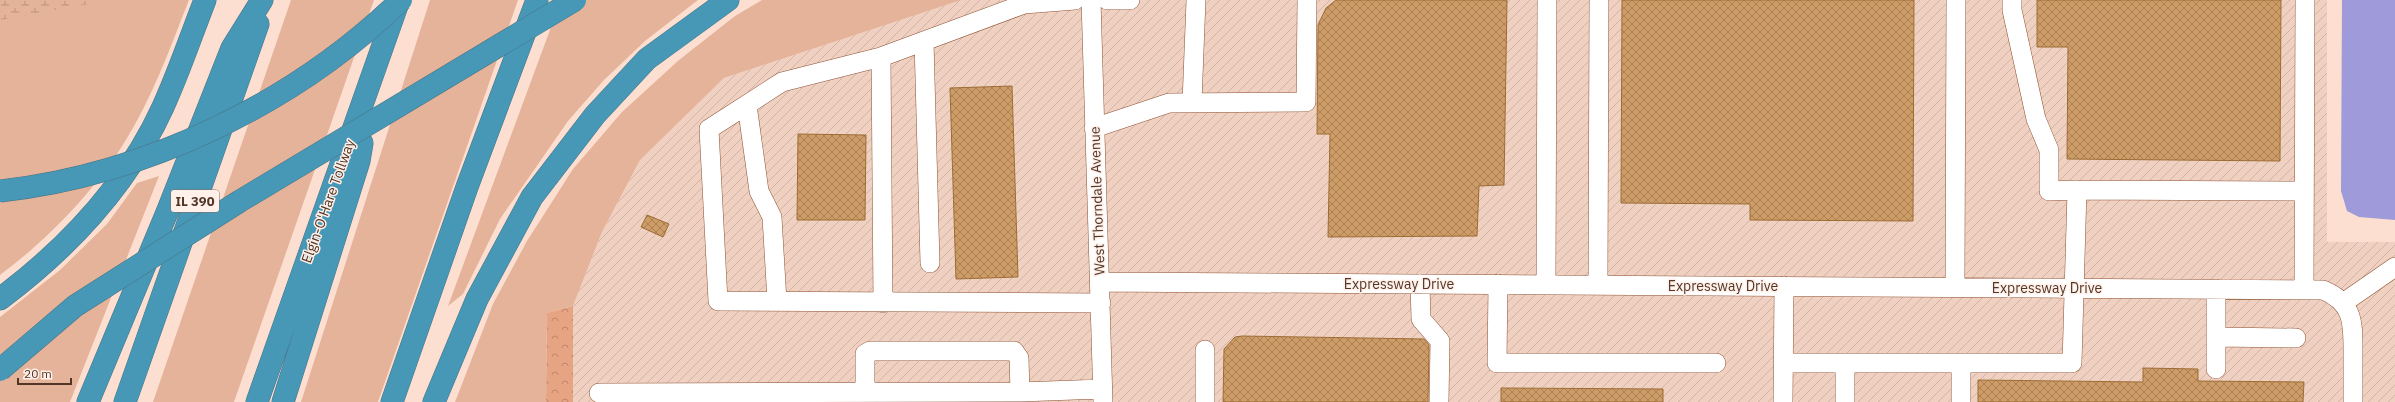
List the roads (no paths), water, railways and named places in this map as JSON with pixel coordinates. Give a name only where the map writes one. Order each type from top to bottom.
[{"type":"highway","points":[[0,299],[33,274],[75,235],[114,190],[143,145],[163,108],[205,0]]},
{"type":"highway","points":[[88,402],[168,210],[232,48],[262,0]]},
{"type":"highway","name":"IL 390","points":[[125,402],[267,0]]},
{"type":"highway","points":[[0,191],[40,187],[91,175],[173,146],[247,113],[297,82],[338,52],[400,0]]},
{"type":"highway","name":"Elgin-O'Hare Tollway","points":[[257,402],[400,0]]},
{"type":"highway","points":[[392,402],[467,186],[537,0]]},
{"type":"highway","points":[[0,370],[81,302],[240,201],[575,0]]},
{"type":"highway","points":[[434,402],[477,299],[532,197],[595,115],[647,59],[728,0]]},
{"type":"highway","points":[[283,402],[359,160],[373,75]]},
{"type":"street","points":[[1075,0],[1024,4],[881,57],[782,82],[709,129],[718,300],[1101,303]]},
{"type":"street","name":"West Thorndale Avenue","points":[[1091,0],[1094,128],[1101,303],[1102,396]]},
{"type":"street","points":[[1107,0],[1130,0]]},
{"type":"street","points":[[1192,103],[1196,0]]},
{"type":"street","points":[[1094,128],[1170,103],[1306,102],[1308,0]]},
{"type":"street","points":[[1546,285],[1547,0]]},
{"type":"street","points":[[1598,285],[1599,0]]},
{"type":"street","points":[[1955,287],[1956,0]]},
{"type":"street","points":[[2012,0],[2012,10],[2036,119],[2049,150],[2049,190],[2304,191]]},
{"type":"street","points":[[2304,289],[2305,0]]},
{"type":"street","points":[[924,41],[930,264]]},
{"type":"street","points":[[881,57],[883,302]]},
{"type":"street","points":[[747,105],[759,190],[772,217],[777,301]]},
{"type":"street","points":[[1783,363],[2072,363],[2077,190]]},
{"type":"street","points":[[2353,402],[2353,329],[2349,311],[2343,302],[2395,267]]},
{"type":"street","name":"Expressway Drive","points":[[1100,282],[2304,289],[2323,290],[2334,295],[2343,302]]},
{"type":"street","points":[[1420,284],[1421,319],[1440,341],[1439,402]]},
{"type":"street","points":[[1498,284],[1497,363],[1716,363]]},
{"type":"street","points":[[1783,402],[1784,286]]},
{"type":"street","points":[[2216,289],[2216,369]]},
{"type":"street","points":[[2216,337],[2296,338]]},
{"type":"street","points":[[1205,350],[1205,402]]},
{"type":"street","points":[[865,397],[865,354],[870,351],[1014,351],[1019,358],[1020,392]]},
{"type":"street","points":[[1961,402],[1962,363]]},
{"type":"street","points":[[1845,364],[1845,402]]},
{"type":"street","points":[[599,393],[959,397],[1020,392],[1102,396]]}]
